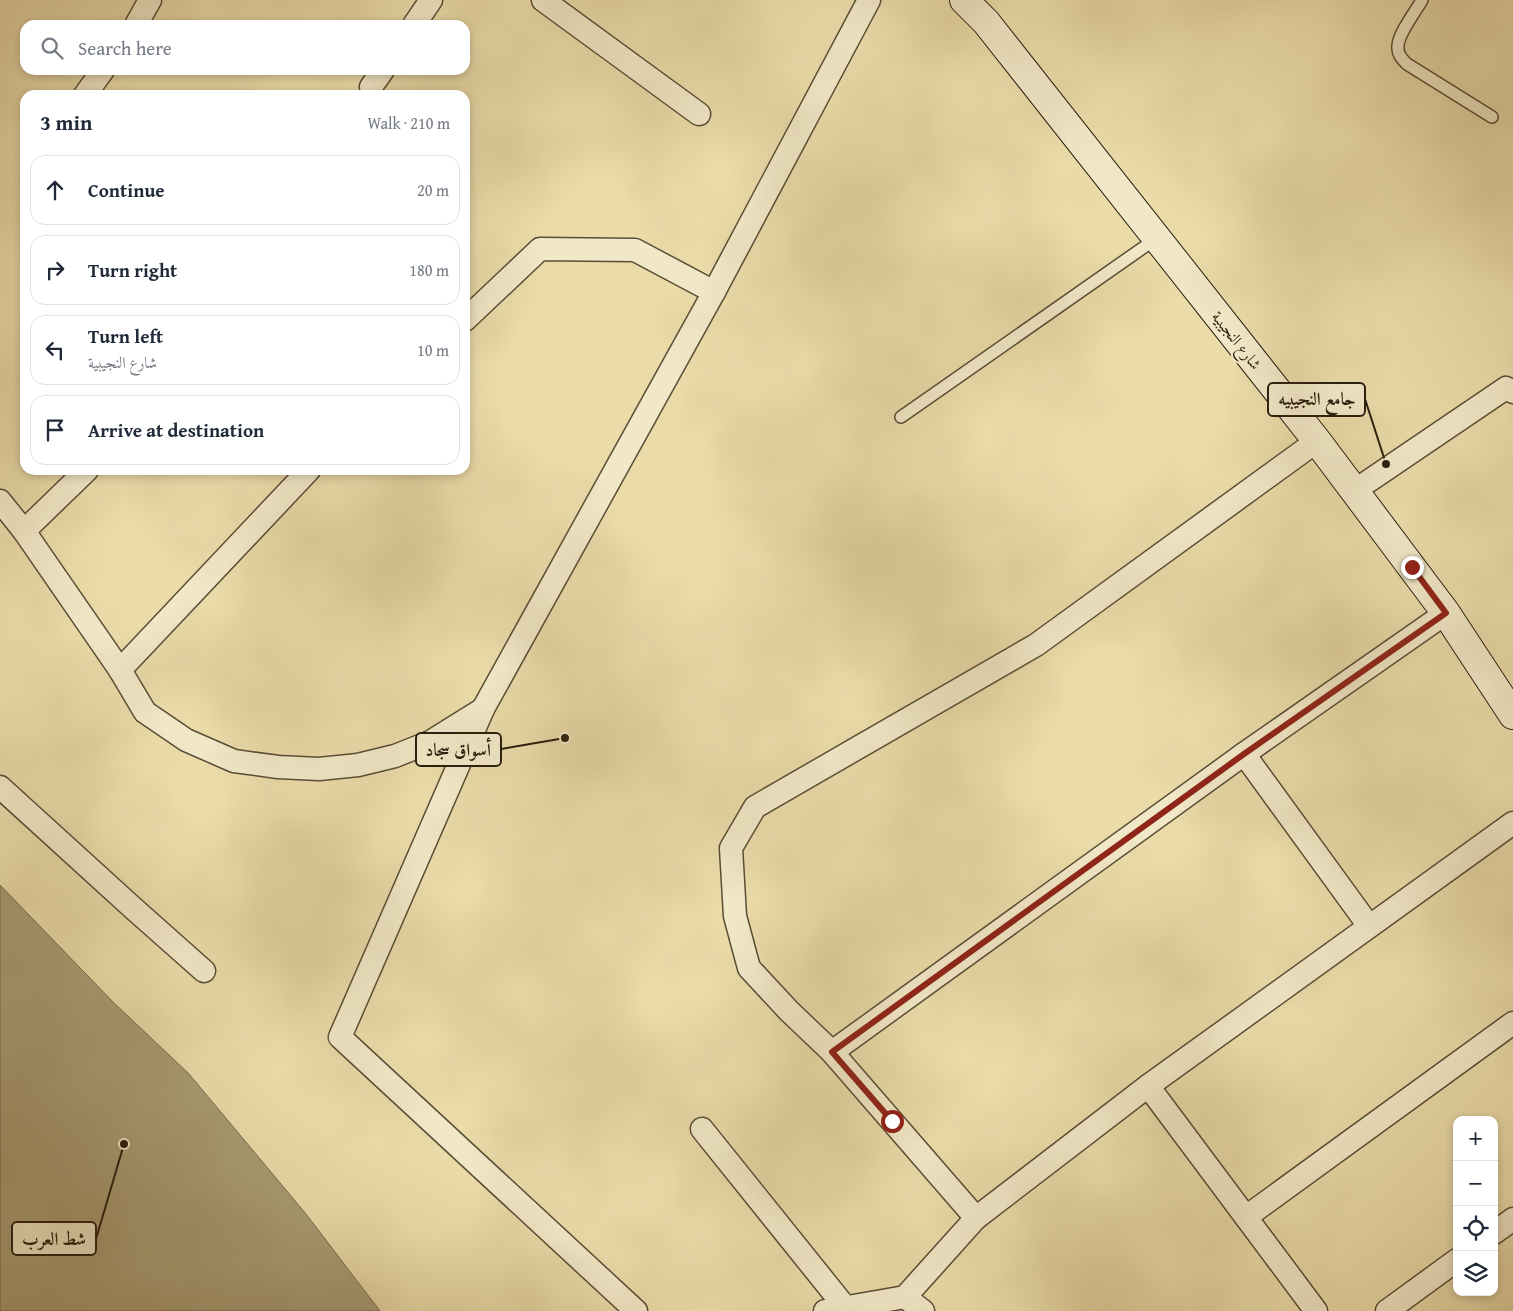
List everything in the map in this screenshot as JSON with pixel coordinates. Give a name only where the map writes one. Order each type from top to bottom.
[{"type":"main road","name":"شارع النجيبية","points":[[964,0],[986,22],[1317,440],[1446,613],[1513,715]]},
{"type":"street","points":[[139,20],[150,0]]},
{"type":"street","points":[[417,20],[431,0]]},
{"type":"street","points":[[543,0],[699,114]]},
{"type":"street","points":[[636,1311],[340,1037],[483,710],[714,292],[869,0]]},
{"type":"street","points":[[89,90],[99,75]]},
{"type":"street","points":[[470,315],[540,249],[635,250],[714,292]]},
{"type":"street","points":[[1354,491],[1506,388],[1513,392]]},
{"type":"street","points":[[976,1218],[832,1052],[789,1011],[749,968],[735,916],[731,848],[755,807],[1036,645],[1317,440]]},
{"type":"street","points":[[24,532],[81,475]]},
{"type":"street","points":[[120,670],[304,475]]},
{"type":"street","points":[[0,501],[24,532],[120,670],[145,712],[186,740],[234,761],[278,767],[318,769],[358,764],[395,756],[430,742],[483,710]]},
{"type":"street","points":[[832,1052],[1244,754],[1446,613]]},
{"type":"street","points":[[1244,754],[1369,926]]},
{"type":"street","points":[[0,787],[204,971]]},
{"type":"street","points":[[702,1129],[835,1309],[905,1297],[976,1218],[1148,1086],[1513,823]]},
{"type":"street","points":[[1246,1218],[1513,1023]]},
{"type":"street","points":[[1148,1086],[1316,1311]]},
{"type":"street","points":[[1498,1230],[1513,1219]]},
{"type":"street","points":[[1387,1311],[1453,1263]]},
{"type":"street","points":[[905,1297],[923,1311]]},
{"type":"lane","points":[[1422,0],[1399,38],[1397,47],[1400,56],[1407,64],[1492,116]]},
{"type":"lane","points":[[901,417],[1156,238]]},
{"type":"shaded area","points":[[0,885],[113,1002],[189,1074],[306,1214],[380,1311],[0,1311]]},
{"type":"place","name":"جامع النجيبيه","points":[[1386,464]]},
{"type":"place","name":"أسواق سجاد","points":[[565,738]]},
{"type":"place","name":"شط العرب","points":[[124,1144]]},
{"type":"route","points":[[892,1121],[832,1052],[1244,754],[1446,613],[1412,567]]}]
